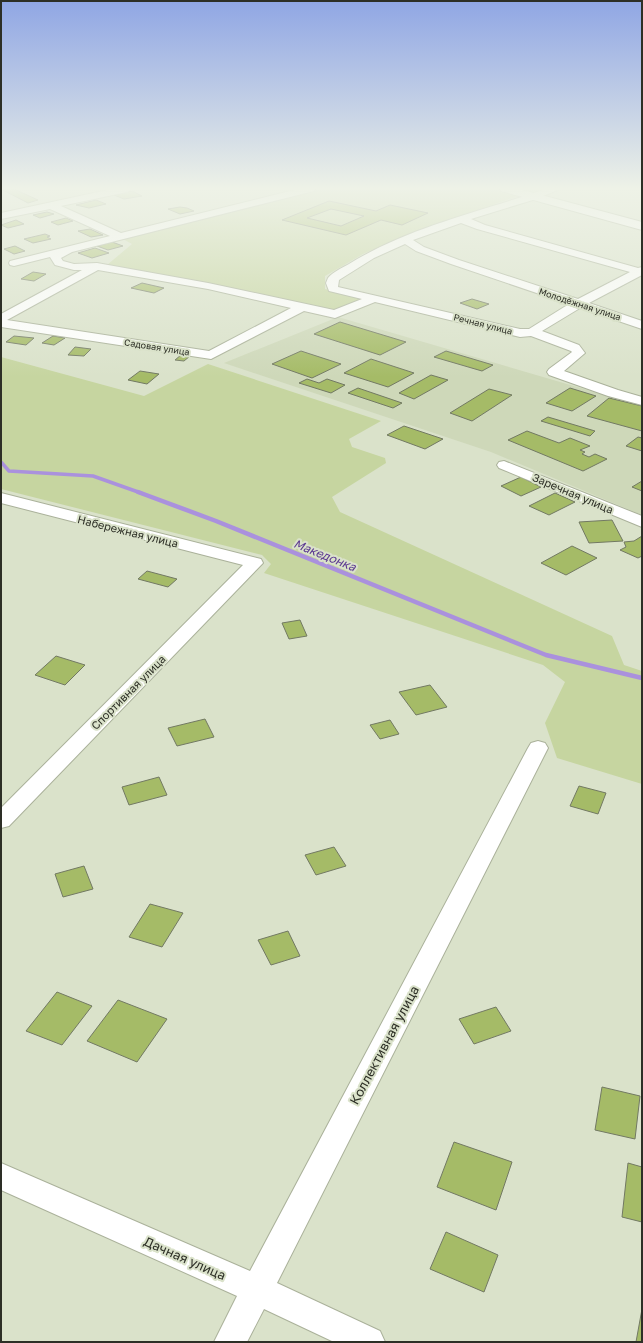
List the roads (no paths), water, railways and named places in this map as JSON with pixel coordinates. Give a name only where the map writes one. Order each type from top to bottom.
[{"type":"street","points":[[14,263],[64,252]]},
{"type":"street","points":[[66,252],[55,257],[59,264],[74,267],[97,266],[208,286],[334,314],[373,299]]},
{"type":"street","name":"Речная улица","points":[[380,252],[334,278],[332,283],[333,289],[520,333],[532,332],[575,348],[579,353],[554,372],[613,393],[642,401]]},
{"type":"street","name":"Молодёжная улица","points":[[427,252],[642,325]]},
{"type":"street","points":[[571,252],[641,271]]},
{"type":"street","points":[[1,319],[97,266]]},
{"type":"street","points":[[532,332],[578,304],[641,271]]},
{"type":"street","name":"Садовая улица","points":[[1,323],[211,355],[302,307]]},
{"type":"street","name":"Заречная улица","points":[[504,464],[642,522]]},
{"type":"street","name":"Набережная улица","points":[[1,498],[255,563]]},
{"type":"street","name":"Спортивная улица","points":[[1,821],[255,563]]},
{"type":"street","name":"Коллективная улица","points":[[230,1342],[256,1289],[538,748]]},
{"type":"street","name":"Дачная улица","points":[[1,1176],[256,1289],[369,1342]]},
{"type":"waterway","name":"Македонка","points":[[1,462],[9,471],[93,476],[141,493]]},
{"type":"waterway","name":"Македонка","points":[[138,492],[216,521],[546,655],[642,678]]}]
